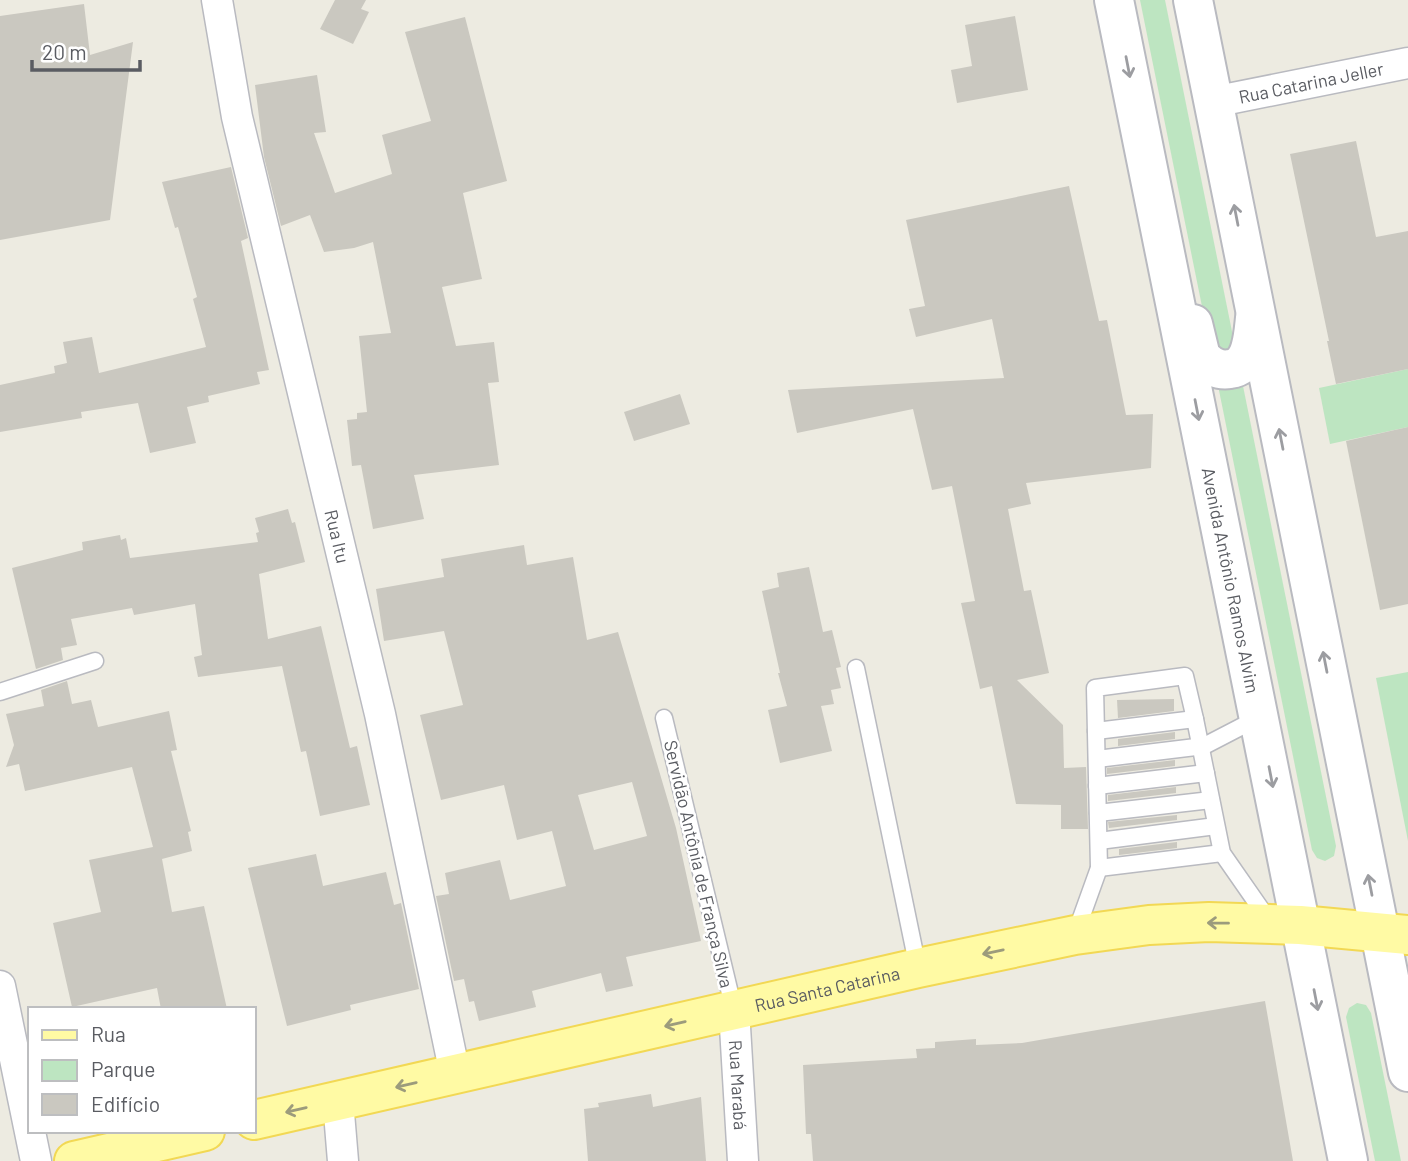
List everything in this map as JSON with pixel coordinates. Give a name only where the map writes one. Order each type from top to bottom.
[{"type":"main road","name":"Rua Santa Catarina","points":[[256,1120],[918,968],[1075,935],[1149,925],[1209,922],[1286,924],[1394,934]]},
{"type":"main road","points":[[74,1161],[196,1133]]},
{"type":"street","name":"Rua Itu","points":[[217,0],[237,117],[380,714],[454,1074]]},
{"type":"street","name":"Avenida Antônio Ramos Alvim","points":[[1114,0],[1259,717],[1286,924],[1348,1161]]},
{"type":"street","points":[[1193,0],[1256,314],[1394,934],[1408,1072]]},
{"type":"street","name":"Rua Catarina Jeller","points":[[1213,102],[1408,63]]},
{"type":"street","points":[[1162,234],[1178,247],[1198,349],[1208,364],[1227,369],[1245,362],[1253,337],[1256,314]]},
{"type":"street","points":[[0,986],[28,1122]]},
{"type":"street","name":"Rua Marabá","points":[[734,1010],[743,1161]]},
{"type":"street","points":[[338,1101],[343,1161]]},
{"type":"street","points":[[30,1133],[36,1161]]},
{"type":"lane","points":[[0,691],[94,661]]},
{"type":"lane","points":[[856,668],[918,968]]},
{"type":"lane","points":[[1075,935],[1099,868],[1095,689],[1185,676],[1222,853],[1286,924]]},
{"type":"lane","points":[[1097,759],[1201,747],[1259,717]]},
{"type":"lane","name":"Servidão Antônia de França Silva","points":[[664,719],[734,1010]]},
{"type":"lane","points":[[1096,731],[1195,719]]},
{"type":"lane","points":[[1097,786],[1206,773]]},
{"type":"lane","points":[[1098,813],[1211,800]]},
{"type":"lane","points":[[1099,841],[1216,826]]},
{"type":"lane","points":[[1099,868],[1222,853]]},
{"type":"green space","points":[[1140,0],[1165,0],[1336,846],[1334,856],[1325,861],[1317,858],[1312,850]]},
{"type":"green space","points":[[1408,369],[1408,427],[1330,444],[1319,388]]},
{"type":"green space","points":[[1408,672],[1408,841],[1376,678]]},
{"type":"green space","points":[[1357,1003],[1366,1005],[1371,1013],[1401,1161],[1375,1161],[1346,1017],[1349,1008]]},
{"type":"building","points":[[335,0],[366,0],[361,9],[369,12],[353,44],[320,29]]},
{"type":"building","points":[[84,4],[90,55],[133,42],[110,220],[0,240],[0,16]]},
{"type":"building","points":[[1015,16],[1028,90],[957,103],[951,70],[972,66],[965,25]]},
{"type":"building","points":[[465,17],[507,181],[463,193],[482,279],[442,287],[456,346],[494,342],[499,382],[488,383],[499,465],[414,475],[424,519],[373,529],[361,465],[352,466],[347,420],[357,419],[357,413],[367,412],[359,336],[391,333],[373,242],[324,252],[310,215],[281,226],[264,157],[255,85],[317,75],[326,132],[314,133],[335,193],[392,174],[382,135],[431,121],[405,32]]},
{"type":"building","points":[[1356,141],[1376,237],[1408,231],[1408,369],[1336,384],[1290,154]]},
{"type":"building","points":[[231,167],[248,238],[241,241],[269,370],[257,372],[260,384],[208,396],[209,402],[187,407],[196,443],[150,453],[138,403],[81,412],[82,418],[0,432],[0,385],[55,373],[54,366],[67,363],[63,342],[92,337],[99,373],[206,347],[193,299],[197,297],[178,227],[175,228],[162,182]]},
{"type":"building","points":[[1069,186],[1099,321],[1107,320],[1126,415],[1153,414],[1151,468],[1026,483],[1031,504],[1008,509],[1024,591],[1031,590],[1049,673],[1017,680],[1063,725],[1064,768],[1086,767],[1088,829],[1061,829],[1061,805],[1016,804],[992,686],[980,689],[961,603],[975,601],[952,486],[932,490],[913,409],[797,433],[788,390],[1004,378],[992,319],[916,337],[909,309],[925,306],[906,220]]},
{"type":"building","points":[[680,394],[690,424],[634,441],[624,412]]},
{"type":"building","points":[[1408,427],[1408,604],[1380,610],[1346,441]]},
{"type":"building","points":[[288,509],[292,523],[295,522],[305,562],[259,574],[268,639],[321,626],[350,748],[357,746],[370,805],[320,816],[306,751],[301,752],[282,666],[198,677],[194,657],[202,655],[195,604],[134,615],[132,608],[71,619],[77,645],[61,648],[63,660],[36,669],[12,568],[83,550],[82,542],[120,535],[121,540],[126,538],[130,558],[258,542],[256,533],[259,532],[255,518]]},
{"type":"building","points":[[524,545],[527,565],[573,557],[587,640],[618,632],[676,828],[701,941],[626,957],[633,986],[606,992],[601,973],[532,991],[536,1007],[479,1021],[474,1001],[469,1002],[464,979],[454,981],[436,896],[449,894],[445,873],[500,860],[510,900],[566,886],[552,831],[517,840],[504,785],[441,800],[420,715],[463,705],[444,631],[384,641],[376,589],[444,577],[441,559]],"holes":[[[632,782],[647,836],[594,850],[578,795]]]},
{"type":"building","points":[[809,567],[823,632],[832,630],[841,667],[836,668],[841,688],[831,690],[834,704],[821,706],[832,751],[780,763],[768,710],[787,706],[762,591],[779,587],[777,573]]},
{"type":"building","points":[[67,681],[72,704],[91,700],[98,727],[169,711],[177,750],[171,751],[191,831],[188,832],[192,851],[162,859],[172,912],[204,906],[227,1007],[161,1007],[157,988],[72,1007],[53,923],[101,912],[89,860],[153,847],[132,767],[25,791],[19,764],[6,767],[14,745],[6,714],[44,706],[41,690]]},
{"type":"building","points":[[1174,699],[1174,711],[1118,718],[1117,700]]},
{"type":"building","points":[[1175,732],[1175,739],[1118,746],[1118,739]]},
{"type":"building","points":[[1175,760],[1175,766],[1107,774],[1107,768]]},
{"type":"building","points":[[1176,787],[1176,793],[1108,801],[1108,795]]},
{"type":"building","points":[[1177,815],[1177,820],[1109,828],[1108,822]]},
{"type":"building","points":[[1177,842],[1177,848],[1119,855],[1119,849]]},
{"type":"building","points":[[316,854],[323,886],[386,872],[394,905],[401,903],[419,989],[350,1005],[351,1010],[287,1026],[248,868]]},
{"type":"building","points":[[1265,1001],[1293,1161],[813,1161],[811,1134],[806,1134],[803,1065],[917,1058],[916,1049],[935,1048],[935,1042],[976,1039],[976,1045],[1022,1043]]},
{"type":"building","points":[[651,1094],[653,1107],[701,1097],[706,1161],[588,1161],[584,1109],[599,1107],[598,1103]]}]
